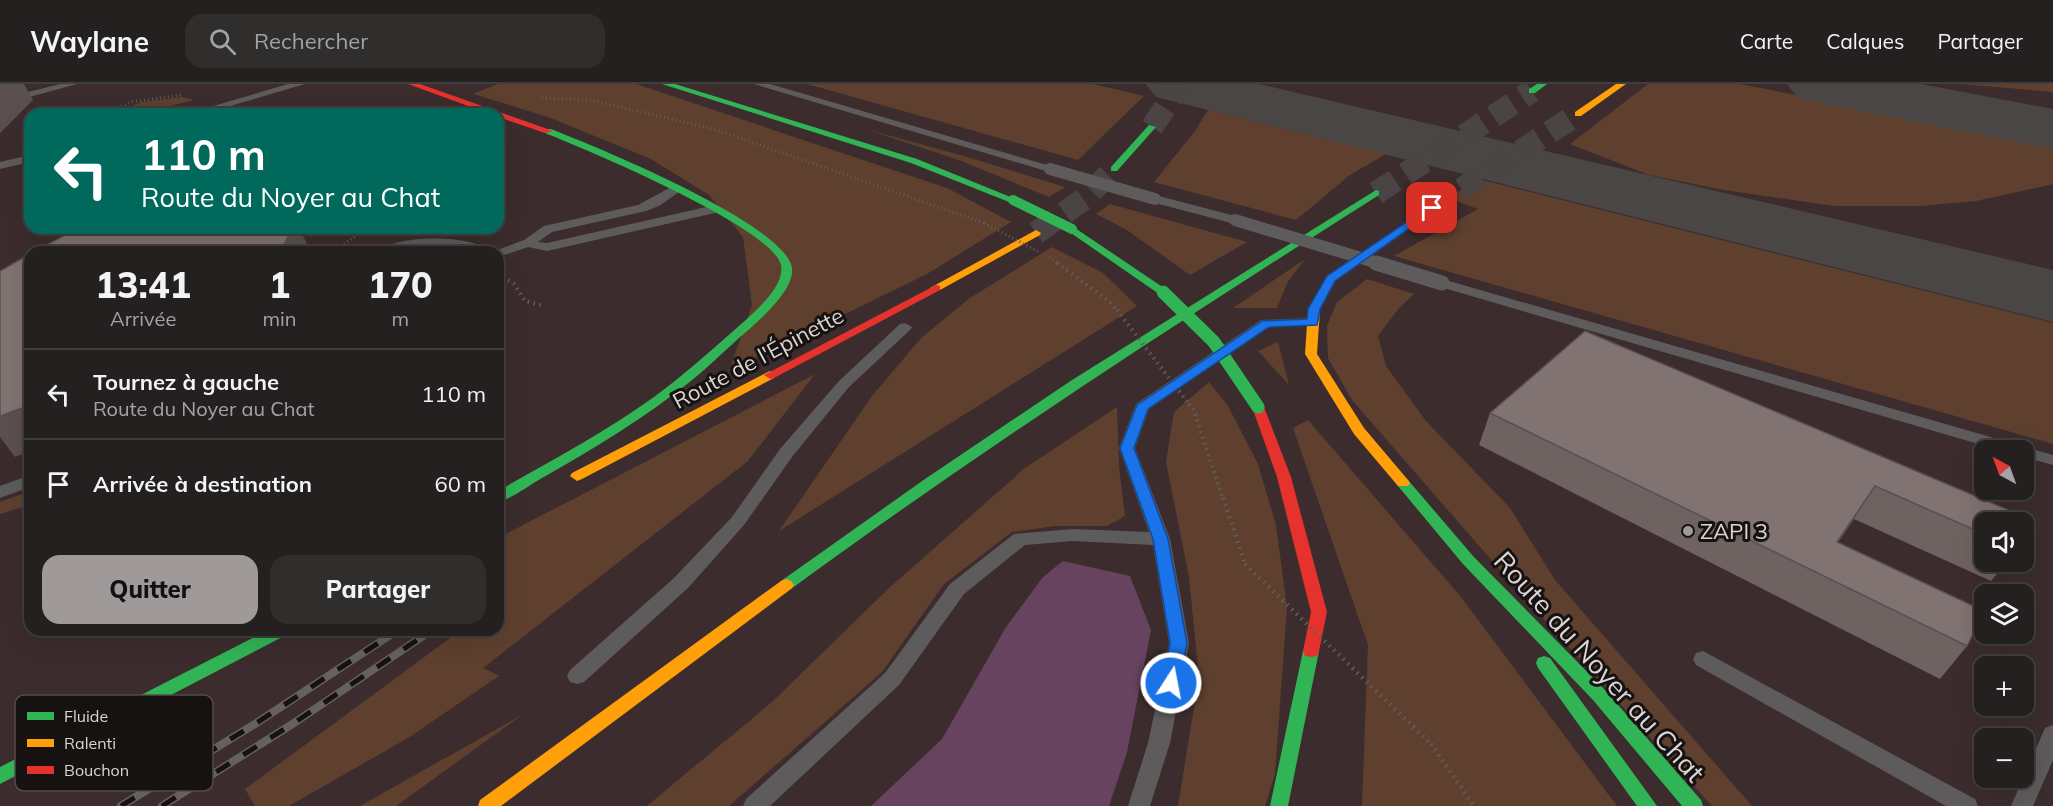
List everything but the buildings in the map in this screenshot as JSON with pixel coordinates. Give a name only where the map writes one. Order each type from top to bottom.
[{"type":"main road","points":[[412,84],[481,108]]},
{"type":"main road","points":[[666,84],[914,161],[1013,200],[1072,229],[1162,292],[1214,342],[1258,407],[1284,477],[1318,612],[1279,806]]},
{"type":"main road","points":[[1578,114],[1622,84]]},
{"type":"main road","points":[[504,116],[612,157],[715,209],[765,238],[780,252],[786,265],[784,278],[771,303],[680,384],[604,436],[504,494]]},
{"type":"main road","points":[[1114,169],[1152,127]]},
{"type":"main road","points":[[487,806],[542,768],[886,511],[1226,287],[1376,193]]},
{"type":"main road","name":"Route du Noyer au Chat","points":[[1432,208],[1331,279],[1314,309],[1311,354],[1359,431],[1468,560],[1599,695],[1694,806]]},
{"type":"main road","name":"Route de l'Épinette","points":[[561,485],[1000,255],[1036,233]]},
{"type":"main road","name":"Route du Noyer au Chat","points":[[1468,560],[1648,806]]},
{"type":"main road","points":[[156,695],[270,636]]},
{"type":"main road","points":[[0,776],[15,768]]},
{"type":"lane","points":[[0,102],[72,84]]},
{"type":"lane","points":[[214,108],[300,84]]},
{"type":"lane","points":[[759,84],[1235,220],[1442,283],[1984,440]]},
{"type":"lane","points":[[0,166],[24,160]]},
{"type":"lane","points":[[504,251],[529,243],[548,229],[642,208],[655,203],[675,189]]},
{"type":"lane","points":[[529,243],[548,251],[715,209]]},
{"type":"lane","points":[[408,246],[442,242],[471,246]]},
{"type":"lane","points":[[1139,806],[1159,743],[1179,643],[1161,539],[1127,448],[1142,407],[1266,323],[1313,322]]},
{"type":"lane","points":[[577,676],[681,583],[738,520],[786,453],[844,384],[905,327]]},
{"type":"lane","points":[[2034,455],[2053,460]]},
{"type":"lane","points":[[0,492],[24,483]]},
{"type":"lane","points":[[754,806],[892,679],[957,589],[1020,539],[1073,535],[1161,539]]},
{"type":"lane","points":[[1703,659],[1966,806]]},
{"type":"lane","points":[[2022,806],[2053,734]]},
{"type":"lane","points":[[1622,769],[1665,806]]},
{"type":"path","points":[[119,108],[131,102],[150,98],[183,95]]},
{"type":"path","points":[[535,98],[590,100],[717,130],[984,223],[1052,259],[1106,298],[1194,411],[1245,564],[1431,744],[1474,806]]},
{"type":"path","points":[[344,244],[358,234]]},
{"type":"path","points":[[504,278],[514,284],[525,300],[544,306]]},
{"type":"shaded area","points":[[0,84],[2053,84],[2053,806],[0,806]]},
{"type":"shaded area","points":[[498,84],[636,84],[947,188],[1011,222],[927,274],[729,371],[752,305],[743,237],[709,195],[651,159],[548,117],[473,94]]},
{"type":"shaded area","points":[[807,84],[1093,84],[1144,96],[1078,160]]},
{"type":"shaded area","points":[[1648,84],[1740,84],[2053,145],[2053,184],[1976,201],[1920,206],[1834,206],[1724,190],[1649,175],[1570,144]]},
{"type":"shaded area","points":[[1960,84],[2053,84],[2053,92]]},
{"type":"shaded area","points":[[182,97],[194,100],[163,108],[128,108],[142,102]]},
{"type":"shaded area","points":[[1208,110],[1386,154],[1350,175],[1296,220],[1154,182],[1195,131]]},
{"type":"shaded area","points":[[862,128],[1065,187],[1049,197],[959,160]]},
{"type":"shaded area","points":[[1478,179],[2053,323],[2053,444],[1394,256],[1478,209],[1448,198]]},
{"type":"shaded area","points":[[1110,204],[1247,242],[1190,275],[1127,230],[1096,214]]},
{"type":"shaded area","points":[[1052,247],[1103,273],[1137,306],[779,531],[872,396],[922,337],[970,298]]},
{"type":"shaded area","points":[[1305,259],[1287,283],[1277,308],[1233,308]]},
{"type":"shaded area","points":[[1367,279],[1414,294],[1399,308],[1378,336],[1386,366],[1426,421],[1510,508],[1555,580],[1752,806],[1712,806],[1507,578],[1352,400],[1328,358],[1327,326],[1337,302]]},
{"type":"shaded area","points":[[1278,342],[1289,385],[1258,351]]},
{"type":"shaded area","points":[[815,374],[748,461],[483,668],[499,676],[408,738],[289,806],[255,806],[245,789],[453,636],[504,636],[504,535]]},
{"type":"shaded area","points":[[1209,382],[1228,406],[1258,464],[1276,525],[1287,607],[1275,774],[1265,806],[1178,806],[1199,677],[1189,577],[1166,462],[1174,412]]},
{"type":"shaded area","points":[[1117,407],[1119,467],[1125,516],[1107,526],[1055,526],[1012,532],[944,584],[882,672],[729,806],[647,806],[772,702],[888,589],[1025,468]]},
{"type":"shaded area","points":[[1308,420],[1461,597],[1617,806],[1362,806],[1368,645],[1293,428]]},
{"type":"shaded area","points":[[24,493],[24,507],[0,514],[0,502]]},
{"type":"shaded area","points":[[1063,561],[1130,576],[1151,630],[1127,752],[1109,806],[871,806],[942,739],[1006,627],[1043,577]]},
{"type":"shaded area","points":[[522,715],[396,806],[360,806]]},
{"type":"taxiway","points":[[1178,84],[2053,296]]},
{"type":"taxiway","points":[[1819,84],[2053,129]]},
{"type":"tunnel","points":[[1152,127],[1181,84]]},
{"type":"tunnel","points":[[1376,193],[1532,91]]},
{"type":"tunnel","points":[[1432,208],[1578,114]]},
{"type":"tunnel","points":[[1036,233],[1084,199],[1114,169]]},
{"type":"railway","points":[[213,750],[389,636]]},
{"type":"railway","points":[[213,774],[294,723],[423,636]]},
{"type":"railway","points":[[121,806],[146,791]]},
{"type":"railway","points":[[162,806],[186,791]]},
{"type":"traffic: fast","points":[[666,84],[914,161],[1013,200]]},
{"type":"traffic: fast","points":[[1532,91],[1543,84]]},
{"type":"traffic: fast","points":[[1114,169],[1152,127]]},
{"type":"traffic: fast","points":[[504,494],[613,430],[686,379],[768,305],[782,286],[785,275],[786,265],[776,250],[753,231],[680,190],[548,131]]},
{"type":"traffic: fast","points":[[786,585],[1003,432],[1151,335],[1376,193]]},
{"type":"traffic: fast","points":[[1013,200],[1072,229]]},
{"type":"traffic: fast","points":[[1072,229],[1163,292]]},
{"type":"traffic: fast","points":[[1163,292],[1214,342],[1258,407]]},
{"type":"traffic: fast","points":[[1403,483],[1468,560],[1599,695],[1694,806]]},
{"type":"traffic: fast","points":[[156,695],[270,636]]},
{"type":"traffic: fast","points":[[1279,806],[1311,651]]},
{"type":"traffic: fast","points":[[1544,663],[1648,806]]},
{"type":"traffic: fast","points":[[0,776],[15,768]]},
{"type":"traffic: slow","points":[[1578,114],[1622,84]]},
{"type":"traffic: slow","points":[[1403,483],[1359,431],[1311,354],[1314,309],[1331,279],[1432,208]]},
{"type":"traffic: slow","points":[[936,288],[1036,233]]},
{"type":"traffic: slow","points":[[577,476],[770,375]]},
{"type":"traffic: slow","points":[[487,806],[786,585]]},
{"type":"traffic: jam","points":[[412,84],[481,108]]},
{"type":"traffic: jam","points":[[504,116],[548,131]]},
{"type":"traffic: jam","points":[[770,375],[936,288]]},
{"type":"traffic: jam","points":[[1258,407],[1284,477],[1319,612],[1311,651]]},
{"type":"place","name":"ZAPI 3","points":[[1688,531]]},
{"type":"route","points":[[1171,683],[1179,643],[1161,539],[1127,448],[1142,407],[1266,323],[1313,322],[1314,309],[1331,279],[1432,208]]}]
